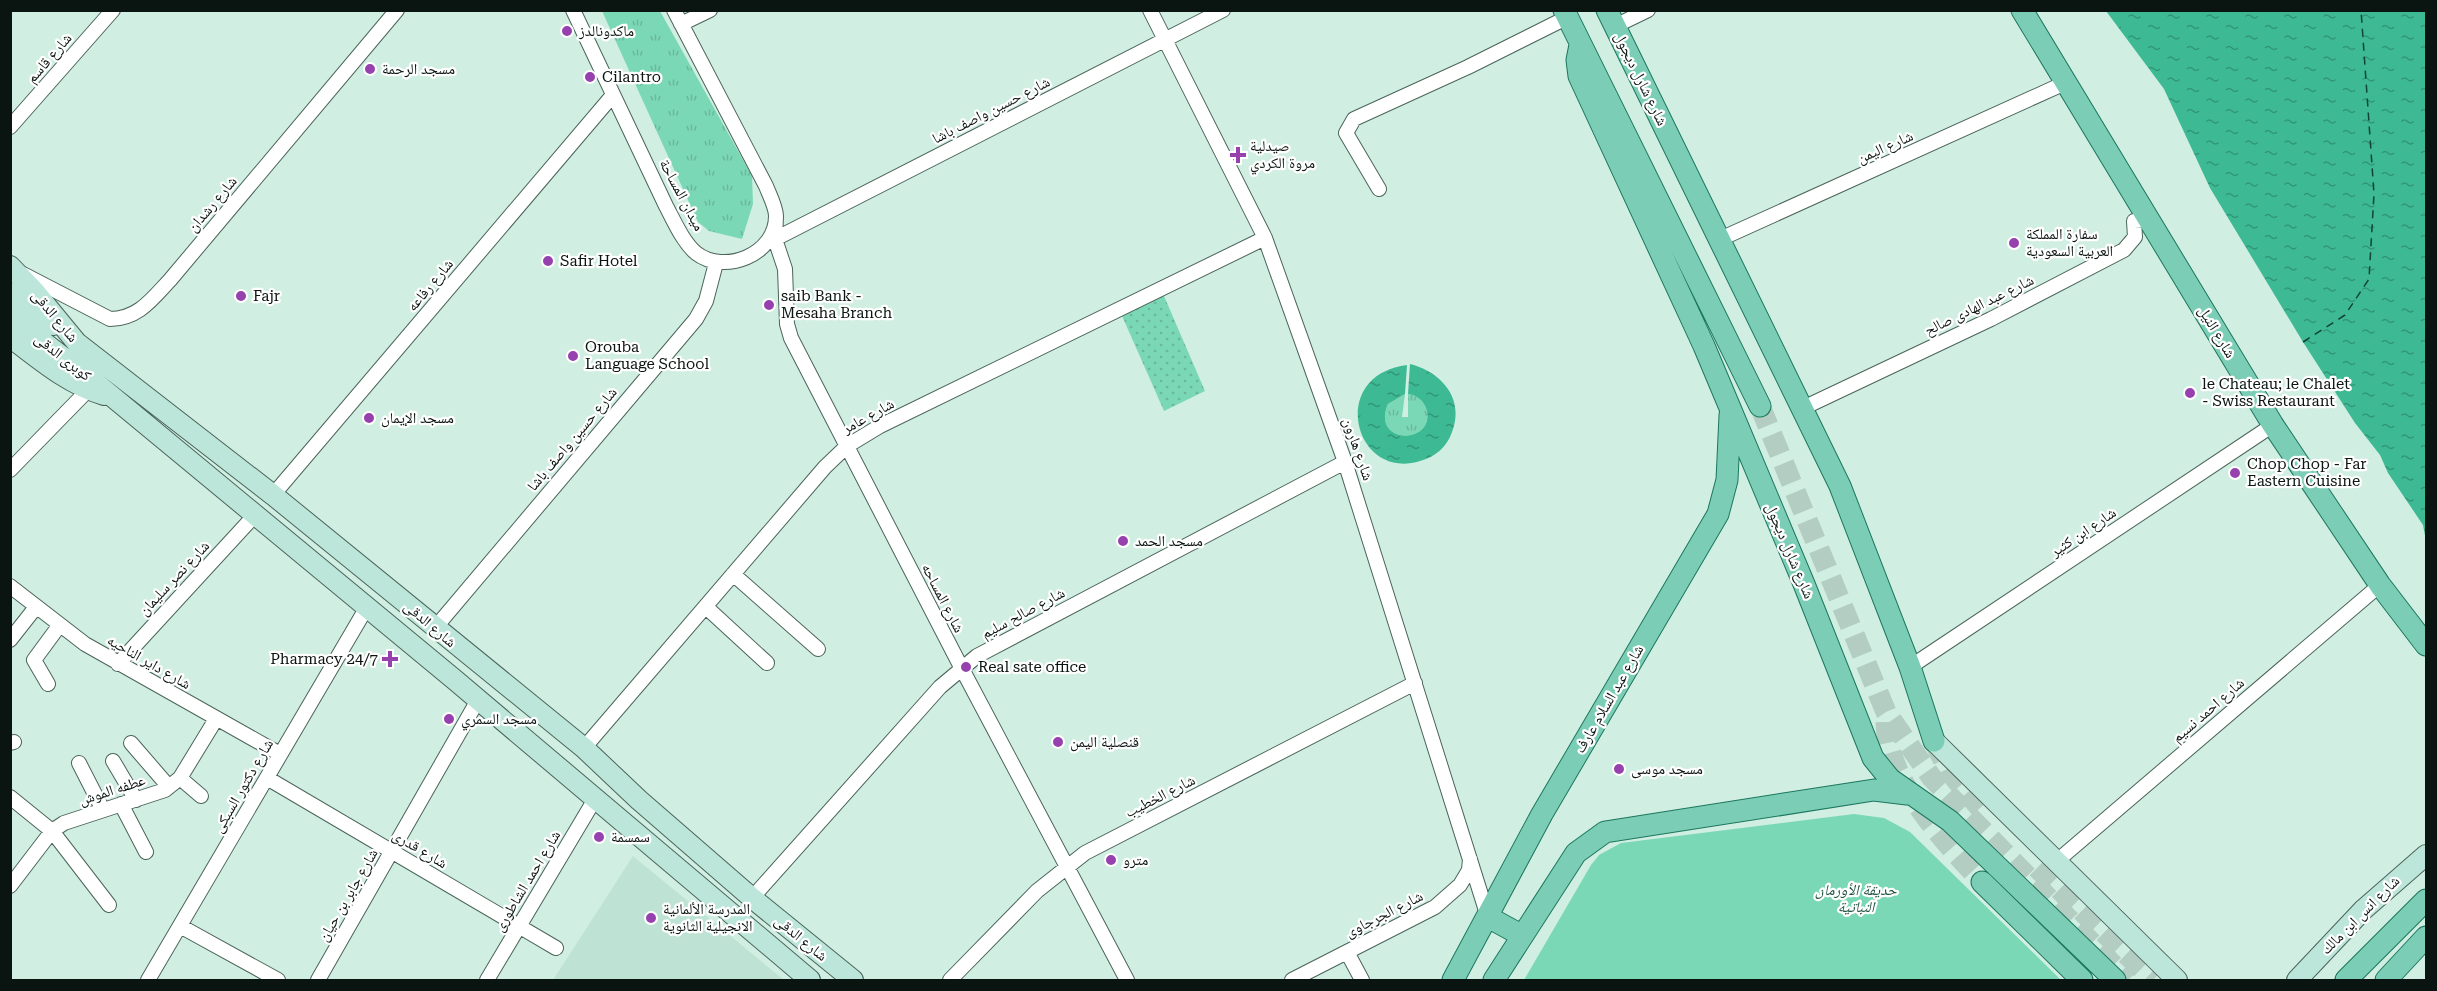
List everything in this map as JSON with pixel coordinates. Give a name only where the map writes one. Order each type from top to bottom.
[{"type":"main road","name":"شارع النيل","points":[[2022,10],[2273,425],[2380,585],[2427,645]]},
{"type":"main road","name":"شارع شارل ديجول","points":[[1566,14],[1760,406]]},
{"type":"main road","name":"شارع شارل ديجول","points":[[1611,18],[1840,486],[1910,667],[1934,741]]},
{"type":"main road","name":"شارع شارل ديجول","points":[[1581,45],[1577,60],[1579,76],[1730,408],[1874,758],[1890,778],[1950,820],[2115,981]]},
{"type":"main road","name":"شارع الدقى","points":[[13,268],[77,343],[273,495],[584,748],[639,800],[752,898],[853,981]]},
{"type":"main road","name":"كوبرى الدقى","points":[[10,293],[77,343]]},
{"type":"main road","name":"كوبرى الدقى","points":[[10,316],[116,399]]},
{"type":"main road","name":"شارع الدقى","points":[[10,337],[67,380],[116,399],[478,700],[810,981]]},
{"type":"main road","name":"شارع عبد السلام عارف","points":[[1453,981],[1542,814],[1718,513],[1727,480],[1730,408]]},
{"type":"main road","points":[[1934,741],[2178,981]]},
{"type":"main road","points":[[1494,981],[1575,853],[1605,832],[1874,790],[1888,790],[1918,797]]},
{"type":"main road","name":"شارع انس ابن مالك","points":[[2297,981],[2363,910],[2427,855]]},
{"type":"main road","points":[[1982,882],[2082,981]]},
{"type":"main road","points":[[2349,978],[2427,900]]},
{"type":"main road","points":[[1488,917],[1521,935]]},
{"type":"main road","points":[[2386,981],[2427,937]]},
{"type":"street","name":"شارع قاسم","points":[[10,127],[113,10]]},
{"type":"street","name":"شارع رشدان","points":[[13,268],[110,319],[123,319],[135,314],[170,280],[397,10]]},
{"type":"street","name":"ميدان المساحة","points":[[573,10],[683,236],[696,253],[716,262]]},
{"type":"street","points":[[674,10],[766,186],[776,216],[770,236],[756,252],[737,262],[716,262]]},
{"type":"street","points":[[681,24],[710,10]]},
{"type":"street","name":"شارع هارون","points":[[1150,10],[1265,238],[1345,462],[1488,917]]},
{"type":"street","name":"شارع حسين واصف باشا","points":[[775,239],[1223,10]]},
{"type":"street","points":[[1611,18],[1648,10]]},
{"type":"street","points":[[1378,189],[1346,133],[1354,119],[1468,67],[1566,14]]},
{"type":"street","name":"شارع اليمن","points":[[1718,240],[2066,83]]},
{"type":"street","name":"شارع رفاعه","points":[[273,495],[613,95]]},
{"type":"street","name":"شارع المساحه","points":[[776,216],[775,239],[785,269],[787,324],[790,338],[1127,981]]},
{"type":"street","name":"شارع عبد الهادى صالح","points":[[1803,408],[1991,319],[2124,250],[2135,237],[2134,221],[2150,220]]},
{"type":"street","name":"شارع عامر","points":[[584,748],[825,467],[846,446],[880,426],[1265,238]]},
{"type":"street","name":"شارع حسين واصف باشا","points":[[435,628],[696,318],[706,301],[716,262]]},
{"type":"street","points":[[10,470],[88,390]]},
{"type":"street","name":"شارع ابن كثير","points":[[1910,667],[2273,425]]},
{"type":"street","name":"شارع صالح سليم","points":[[752,898],[940,687],[976,656],[1345,462]]},
{"type":"street","name":"شارع نصر سليمان","points":[[118,664],[255,515]]},
{"type":"street","points":[[733,574],[818,649]]},
{"type":"street","name":"شارع احمد نسيم","points":[[2057,861],[2380,585]]},
{"type":"street","name":"شارع داير الناحيه","points":[[10,586],[59,626],[118,664],[280,754]]},
{"type":"street","points":[[10,640],[36,607]]},
{"type":"street","name":"شارع دكتور السبكى","points":[[148,981],[367,607]]},
{"type":"street","points":[[706,607],[767,663]]},
{"type":"street","points":[[48,684],[34,660],[59,626]]},
{"type":"street","name":"شارع الخطيب","points":[[950,981],[1037,891],[1085,853],[1415,683]]},
{"type":"street","name":"شارع جابر بن حيان","points":[[318,981],[478,700]]},
{"type":"street","name":"عطفه الموش","points":[[10,886],[52,831],[64,823],[169,787],[180,778],[216,719]]},
{"type":"street","points":[[131,743],[169,787]]},
{"type":"street","points":[[113,761],[136,800]]},
{"type":"street","points":[[79,763],[103,810]]},
{"type":"street","points":[[180,778],[201,796]]},
{"type":"street","name":"شارع قدرى","points":[[267,778],[556,948]]},
{"type":"street","points":[[10,797],[52,831],[110,904]]},
{"type":"street","name":"شارع احمد الشاطورى","points":[[486,981],[595,799]]},
{"type":"street","points":[[121,804],[146,852]]},
{"type":"street","name":"شارع الجرجاوى","points":[[1292,981],[1435,907],[1449,897],[1468,870],[1470,857]]},
{"type":"street","points":[[180,926],[278,981]]},
{"type":"street","points":[[1347,952],[1362,981]]},
{"type":"shaded area","name":"المدرسة الألمانية الانجيلية الثانوية","points":[[633,856],[784,980],[553,980]]},
{"type":"green space","points":[[602,11],[660,11],[752,176],[753,204],[742,239],[709,231],[698,222]]},
{"type":"green space","points":[[1161,289],[1205,391],[1164,411],[1119,309]]},
{"type":"green space","points":[[1405,394],[1402,417],[1408,417],[1408,394],[1423,403],[1427,420],[1423,429],[1405,436],[1388,428],[1385,418],[1388,404]]},
{"type":"green space","name":"حديقة الأورمان النباتية","points":[[1854,814],[1884,818],[1910,832],[2061,980],[1524,980],[1591,865],[1599,855],[1621,843]]},
{"type":"water","points":[[2106,11],[2426,11],[2426,541],[2423,525],[2388,473],[2380,455],[2355,423],[2303,342],[2210,188],[2164,89]]},
{"type":"water","points":[[1410,364],[1431,373],[1448,388],[1453,398],[1455,420],[1444,447],[1431,457],[1420,461],[1397,463],[1379,456],[1366,442],[1359,425],[1359,405],[1366,387],[1382,373],[1407,365],[1405,394],[1388,404],[1385,418],[1388,428],[1405,436],[1423,429],[1427,420],[1426,408],[1419,398],[1408,394]]},
{"type":"ferry route","points":[[2303,342],[2345,315],[2369,279],[2374,194],[2361,10]]},
{"type":"tunnel","points":[[1760,406],[1886,712],[1932,778],[2128,980]]},
{"type":"tunnel","points":[[1886,722],[1889,744],[1896,767],[1907,788],[1935,829],[1982,882]]},
{"type":"tunnel","points":[[1934,741],[1948,770],[1980,808]]},
{"type":"tunnel","points":[[2037,868],[2153,980]]},
{"type":"place","name":"ماكدونالدز","points":[[567,31]]},
{"type":"place","name":"مسجد الرحمة","points":[[370,69]]},
{"type":"place","name":"Cilantro","points":[[590,77]]},
{"type":"place","name":"صيدلية مروة الكردي","points":[[1238,155]]},
{"type":"place","name":"سفارة المملكة العربية السعودية","points":[[2014,243]]},
{"type":"place","name":"Safir Hotel","points":[[548,261]]},
{"type":"place","name":"Fajr","points":[[241,296]]},
{"type":"place","name":"saib Bank - Mesaha Branch","points":[[769,305]]},
{"type":"place","name":"Orouba Language School","points":[[573,356]]},
{"type":"place","name":"le Chateau; le Chalet - Swiss Restaurant","points":[[2190,393]]},
{"type":"place","name":"مسجد الإيمان","points":[[369,418]]},
{"type":"place","name":"Chop Chop - Far Eastern Cuisine","points":[[2235,473]]},
{"type":"place","name":"مسجد الحمد","points":[[1123,541]]},
{"type":"place","name":"Pharmacy 24/7","points":[[390,659]]},
{"type":"place","name":"Real sate office","points":[[966,667]]},
{"type":"place","name":"مسجد السمري","points":[[449,719]]},
{"type":"place","name":"قنصلية اليمن","points":[[1058,742]]},
{"type":"place","name":"مسجد موسى","points":[[1619,769]]},
{"type":"place","name":"سمسمة","points":[[599,837]]},
{"type":"place","name":"مترو","points":[[1111,860]]},
{"type":"place","name":"المدرسة الألمانية الانجيلية الثانوية","points":[[651,918]]}]
